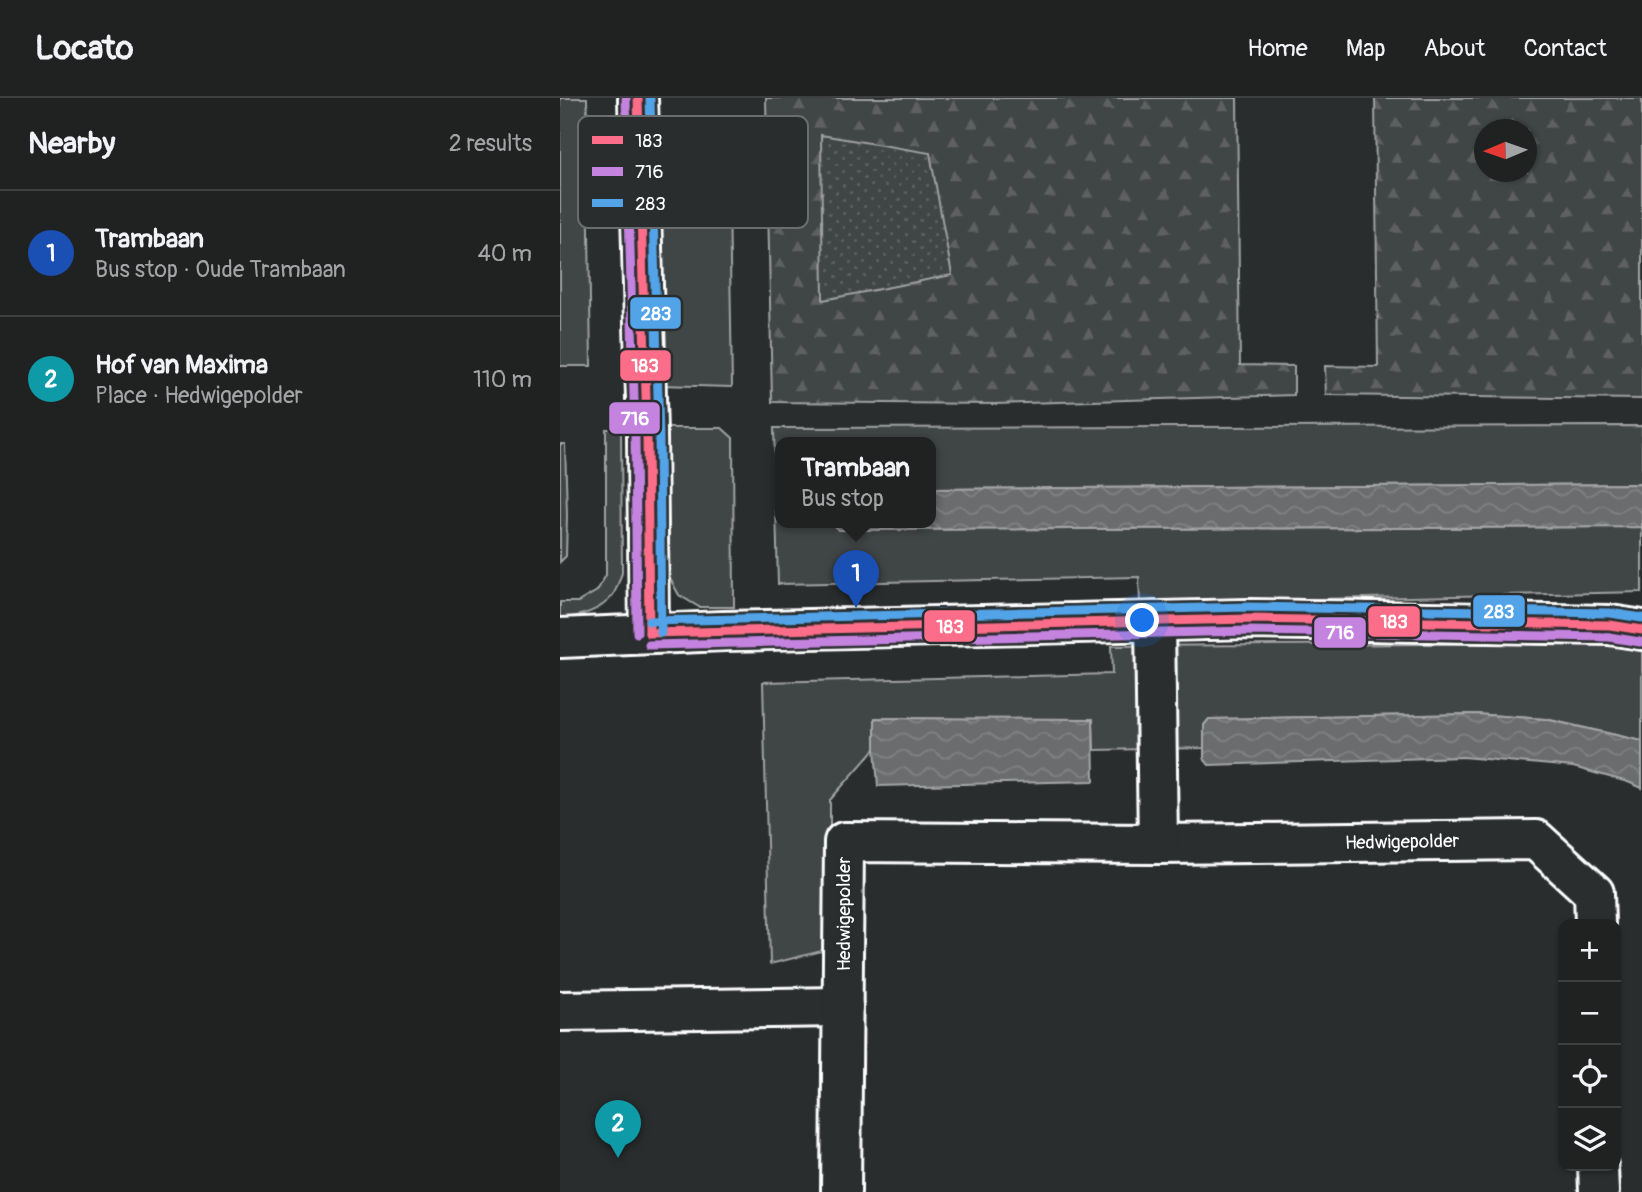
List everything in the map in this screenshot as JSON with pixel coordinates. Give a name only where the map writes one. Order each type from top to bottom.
[{"type":"street","points":[[638,98],[638,116]]},
{"type":"street","points":[[641,228],[649,633]]},
{"type":"street","points":[[560,638],[649,633],[1249,619],[1610,625],[1642,630]]},
{"type":"street","points":[[1155,621],[1158,844]]},
{"type":"street","name":"Hedwigepolder","points":[[841,1192],[844,842],[1158,844],[1536,839],[1594,893],[1595,919]]},
{"type":"street","points":[[560,1011],[843,1007]]},
{"type":"street","points":[[1598,1171],[1599,1192]]},
{"type":"green space","points":[[560,98],[587,98],[587,116],[578,116],[578,228],[589,228],[591,366],[560,366]]},
{"type":"green space","points":[[766,98],[1237,98],[1240,365],[1294,366],[1294,395],[995,404],[772,402],[769,228],[808,228],[808,116],[766,116]]},
{"type":"green space","points":[[1375,98],[1642,98],[1642,399],[1326,395],[1325,366],[1378,367]]},
{"type":"green space","points":[[821,135],[930,153],[952,275],[823,300]]},
{"type":"green space","points":[[657,228],[729,228],[732,387],[660,385]]},
{"type":"green space","points":[[1642,426],[1642,484],[936,489],[936,437],[775,437],[775,467],[774,428]]},
{"type":"green space","points":[[663,428],[722,428],[733,438],[734,607],[699,607],[679,595],[667,573]]},
{"type":"green space","points":[[606,429],[621,429],[622,573],[608,601],[582,615],[560,618],[560,602],[578,602],[597,591],[606,575]]},
{"type":"green space","points":[[560,444],[565,444],[567,515],[566,556],[560,562]]},
{"type":"green space","points":[[1642,527],[1642,592],[1140,603],[1139,577],[778,584],[777,528]]},
{"type":"green space","points":[[1614,643],[1642,650],[1642,741],[1546,719],[1475,714],[1209,719],[1204,725],[1204,748],[1094,750],[1093,720],[875,718],[875,749],[830,800],[830,949],[770,964],[763,682],[1112,674],[1111,646]]},
{"type":"water","points":[[1642,484],[1642,527],[838,530],[836,528],[936,528],[936,489]]},
{"type":"water","points":[[1475,714],[1545,719],[1642,741],[1642,788],[1573,767],[1463,757],[1209,765],[1204,759],[1204,725],[1209,719]]},
{"type":"water","points":[[875,718],[1093,719],[1094,781],[878,786]]},
{"type":"transit line","name":"716","points":[[626,98],[626,116]]},
{"type":"transit line","name":"183","points":[[638,98],[638,116]]},
{"type":"transit line","name":"283","points":[[650,98],[650,116]]},
{"type":"transit line","name":"716","points":[[629,228],[637,633]]},
{"type":"transit line","name":"183","points":[[641,228],[649,633]]},
{"type":"transit line","name":"283","points":[[653,228],[661,633]]},
{"type":"transit line","name":"283","points":[[649,621],[1249,607],[1610,613],[1642,618]]},
{"type":"transit line","name":"183","points":[[649,633],[1249,619],[1610,625],[1642,630]]},
{"type":"transit line","name":"716","points":[[649,645],[1249,631],[1609,637],[1640,642]]},
{"type":"place","name":"Trambaan","points":[[856,608]]},
{"type":"place","name":"Hof van Maxima","points":[[618,1158]]}]
